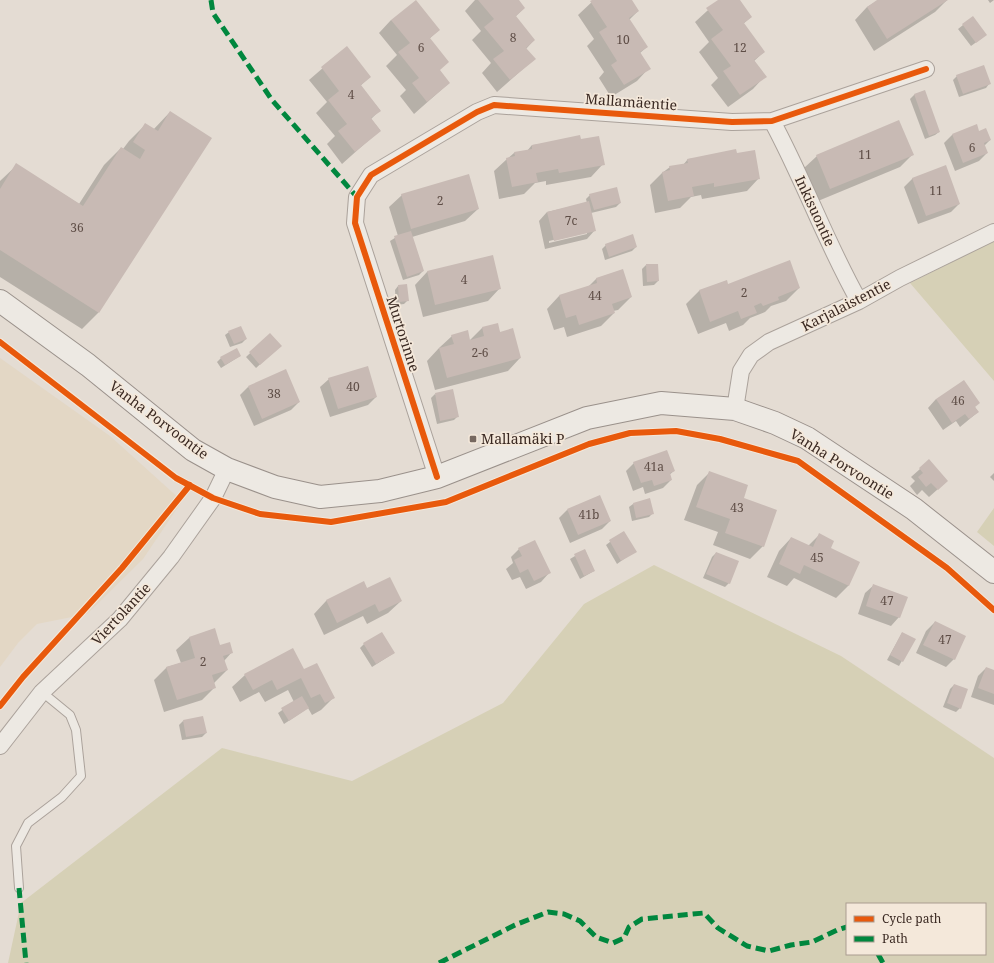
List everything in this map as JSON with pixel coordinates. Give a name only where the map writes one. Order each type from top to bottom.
[{"type":"main road","name":"Vanha Porvoontie","points":[[0,301],[88,365],[193,450],[227,469],[276,487],[320,497],[380,492],[437,477],[587,418],[661,403],[735,409],[807,438],[914,509],[994,572]]},
{"type":"street","name":"Mallamäentie","points":[[357,197],[371,175],[477,112],[494,105],[732,122],[772,121],[926,69]]},
{"type":"street","name":"Inkisuontie","points":[[772,121],[788,150],[844,273],[859,300]]},
{"type":"street","name":"Murtorinne","points":[[357,197],[355,223],[437,477]]},
{"type":"street","name":"Karjalaistentie","points":[[735,409],[741,371],[751,354],[769,342],[859,300],[900,278],[994,232]]},
{"type":"street","name":"Viertolantie","points":[[0,746],[42,692],[120,619],[171,557],[213,498],[227,469]]},
{"type":"lane","points":[[19,888],[16,846],[28,823],[62,797],[81,776],[76,730],[70,714],[42,692]]},
{"type":"shaded area","points":[[994,241],[994,381],[910,283]]},
{"type":"shaded area","points":[[0,358],[110,436],[182,501],[143,559],[87,614],[37,624],[18,643],[0,667]]},
{"type":"shaded area","points":[[994,508],[994,546],[977,532]]},
{"type":"shaded area","points":[[654,565],[841,656],[994,758],[994,963],[8,963],[21,903],[222,748],[352,781],[503,703],[584,604]]},
{"type":"building","points":[[416,0],[440,30],[430,38],[449,62],[440,70],[450,83],[427,102],[412,83],[419,78],[398,52],[410,43],[391,20]]},
{"type":"building","points":[[478,0],[519,0],[525,8],[516,16],[535,40],[526,48],[536,59],[510,80],[493,59],[504,51],[484,27],[494,19]]},
{"type":"building","points":[[632,0],[639,11],[629,18],[648,47],[640,52],[651,69],[624,85],[611,65],[617,61],[599,32],[607,27],[590,1]]},
{"type":"building","points":[[718,0],[740,0],[752,17],[744,23],[765,52],[754,60],[767,77],[740,95],[723,71],[731,66],[711,39],[723,30],[706,8]]},
{"type":"building","points":[[877,0],[948,0],[887,39],[867,7]]},
{"type":"building","points":[[973,16],[987,35],[976,43],[962,24]]},
{"type":"building","points":[[347,46],[371,77],[361,85],[381,111],[371,118],[381,131],[355,152],[338,131],[347,124],[328,100],[339,91],[321,67]]},
{"type":"building","points":[[984,65],[991,84],[963,94],[956,75]]},
{"type":"building","points":[[925,90],[940,132],[929,136],[914,94]]},
{"type":"building","points":[[170,111],[212,138],[99,313],[0,250],[0,189],[16,163],[83,206],[121,147],[140,159],[145,150],[133,142],[145,123],[158,131]]},
{"type":"building","points":[[899,120],[914,155],[830,189],[816,155]]},
{"type":"building","points":[[977,124],[979,131],[986,128],[991,140],[984,143],[988,153],[963,163],[952,134]]},
{"type":"building","points":[[580,135],[581,139],[599,136],[605,165],[559,173],[558,169],[536,173],[538,182],[512,187],[506,158],[515,156],[514,152],[532,149],[532,145]]},
{"type":"building","points":[[736,149],[737,153],[755,150],[760,179],[714,187],[714,183],[692,187],[694,196],[668,201],[662,172],[670,170],[669,166],[688,163],[687,159]]},
{"type":"building","points":[[946,165],[960,204],[926,216],[912,178]]},
{"type":"building","points":[[469,174],[479,209],[411,229],[401,194]]},
{"type":"building","points":[[617,187],[621,203],[594,210],[589,194]]},
{"type":"building","points":[[589,201],[596,231],[554,241],[547,212]]},
{"type":"building","points":[[411,231],[424,271],[407,277],[394,236]]},
{"type":"building","points":[[633,234],[637,247],[609,257],[605,244]]},
{"type":"building","points":[[493,255],[501,289],[435,305],[427,271]]},
{"type":"building","points":[[790,260],[800,288],[778,297],[779,300],[763,306],[761,303],[754,306],[757,313],[741,319],[738,311],[710,322],[699,290],[727,280],[728,284]]},
{"type":"building","points":[[646,264],[658,264],[659,281],[647,282]]},
{"type":"building","points":[[623,269],[632,297],[612,304],[615,313],[579,325],[576,315],[566,318],[559,295],[597,283],[596,278]]},
{"type":"building","points":[[407,284],[409,301],[399,302],[398,285]]},
{"type":"building","points":[[498,323],[500,332],[513,328],[521,358],[447,378],[439,348],[454,344],[451,335],[468,330],[470,340],[484,336],[482,327]]},
{"type":"building","points":[[241,326],[247,339],[234,344],[228,331]]},
{"type":"building","points":[[270,333],[282,346],[260,365],[249,352]]},
{"type":"building","points":[[237,348],[241,356],[225,365],[220,357]]},
{"type":"building","points":[[368,366],[377,397],[338,409],[328,378]]},
{"type":"building","points":[[286,369],[300,402],[262,419],[248,386]]},
{"type":"building","points":[[964,380],[980,403],[975,407],[979,412],[969,419],[965,414],[952,423],[936,399]]},
{"type":"building","points":[[453,389],[459,417],[440,421],[435,393]]},
{"type":"building","points":[[667,450],[675,471],[670,473],[672,480],[654,486],[652,480],[641,483],[633,462]]},
{"type":"building","points":[[929,459],[948,481],[938,490],[931,483],[926,487],[918,477],[923,473],[919,468]]},
{"type":"building","points":[[709,471],[748,485],[744,498],[777,510],[764,547],[725,533],[730,519],[696,507]]},
{"type":"building","points":[[600,495],[611,521],[578,535],[567,509]]},
{"type":"building","points":[[650,498],[654,514],[636,518],[633,503]]},
{"type":"building","points":[[624,531],[637,552],[621,561],[609,540]]},
{"type":"building","points":[[819,533],[834,541],[831,548],[860,562],[849,586],[804,565],[800,574],[779,564],[791,537],[813,547]]},
{"type":"building","points":[[535,540],[551,573],[534,581],[528,569],[520,573],[514,560],[522,556],[518,548]]},
{"type":"building","points":[[585,549],[595,571],[584,576],[574,554]]},
{"type":"building","points":[[716,552],[739,561],[730,584],[706,574]]},
{"type":"building","points":[[390,577],[402,601],[379,612],[375,604],[337,623],[326,600],[364,581],[367,588]]},
{"type":"building","points":[[873,584],[908,597],[900,618],[866,606]]},
{"type":"building","points":[[935,621],[966,636],[955,660],[923,645]]},
{"type":"building","points":[[215,628],[220,645],[230,642],[233,653],[223,656],[228,670],[212,675],[216,688],[177,700],[166,667],[195,658],[189,637]]},
{"type":"building","points":[[382,632],[395,653],[376,664],[363,643]]},
{"type":"building","points":[[902,632],[916,639],[903,662],[890,655]]},
{"type":"building","points":[[293,648],[304,669],[317,663],[335,698],[325,703],[320,694],[311,698],[301,678],[277,690],[272,680],[253,690],[244,674]]},
{"type":"building","points":[[986,667],[994,670],[994,694],[978,688]]},
{"type":"building","points":[[954,684],[968,689],[961,709],[947,703]]},
{"type":"building","points":[[302,696],[309,708],[289,721],[281,708]]},
{"type":"building","points":[[203,716],[207,733],[186,737],[183,720]]},
{"type":"marked path","points":[[211,0],[213,13],[272,100],[357,197]]},
{"type":"marked path","points":[[19,888],[26,963]]},
{"type":"marked path","points":[[439,963],[515,925],[548,912],[564,914],[580,921],[596,937],[613,943],[624,938],[629,927],[642,919],[704,913],[718,928],[747,946],[769,951],[791,945],[812,942],[846,927]]},
{"type":"marked path","points":[[879,955],[883,963]]},
{"type":"cycle path","points":[[437,477],[355,223],[357,197],[371,175],[477,112],[494,105],[732,122],[772,121],[926,69]]},
{"type":"cycle path","points":[[0,342],[176,478],[213,498],[260,514],[331,522],[446,502],[589,444],[630,433],[676,431],[720,439],[798,461],[947,568],[994,610]]},
{"type":"cycle path","points":[[0,706],[23,677],[122,568],[190,485]]},
{"type":"place","name":"Mallamäki P","points":[[473,439]]}]
